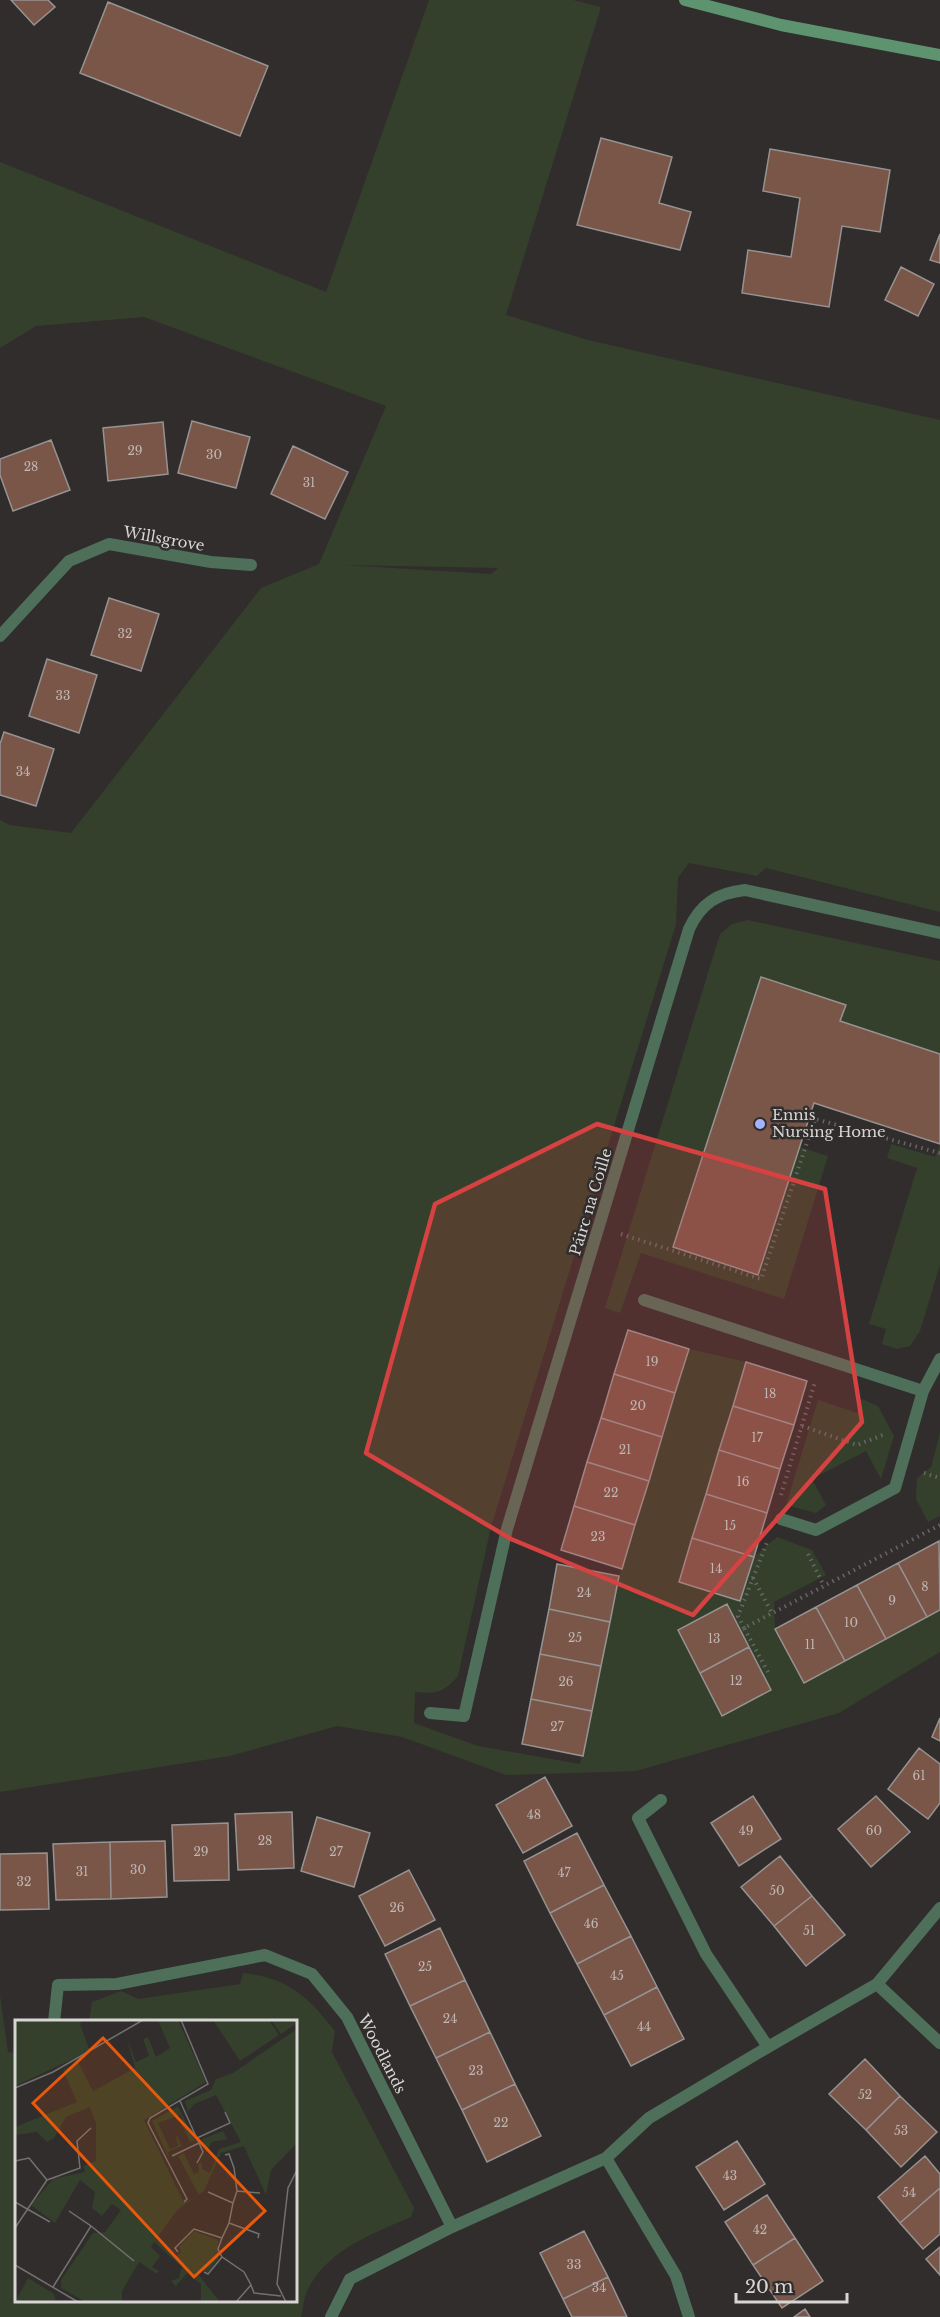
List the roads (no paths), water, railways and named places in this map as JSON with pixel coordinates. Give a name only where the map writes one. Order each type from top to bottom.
[{"type":"street","points":[[685,0],[781,25],[940,55]]},
{"type":"street","name":"Willsgrove","points":[[0,636],[69,561],[109,544],[211,562],[251,565]]},
{"type":"street","name":"Páirc na Coille","points":[[430,1713],[464,1716],[507,1529],[689,929],[696,913],[724,892],[744,890],[940,933]]},
{"type":"street","points":[[644,1300],[923,1390]]},
{"type":"street","points":[[781,1519],[816,1530],[896,1488],[923,1390],[940,1359]]},
{"type":"street","points":[[661,1800],[638,1818],[706,1954],[768,2047]]},
{"type":"street","points":[[331,2317],[350,2279],[452,2227],[606,2158],[650,2118],[877,1984],[940,1908]]},
{"type":"street","name":"Woodlands","points":[[54,2020],[58,1985],[117,1984],[265,1955],[312,1974],[347,2016],[452,2227]]},
{"type":"street","points":[[877,1984],[940,2043]]},
{"type":"street","points":[[606,2158],[676,2276],[690,2317]]},
{"type":"place","name":"Ennis Nursing Home","points":[[760,1124]]}]
